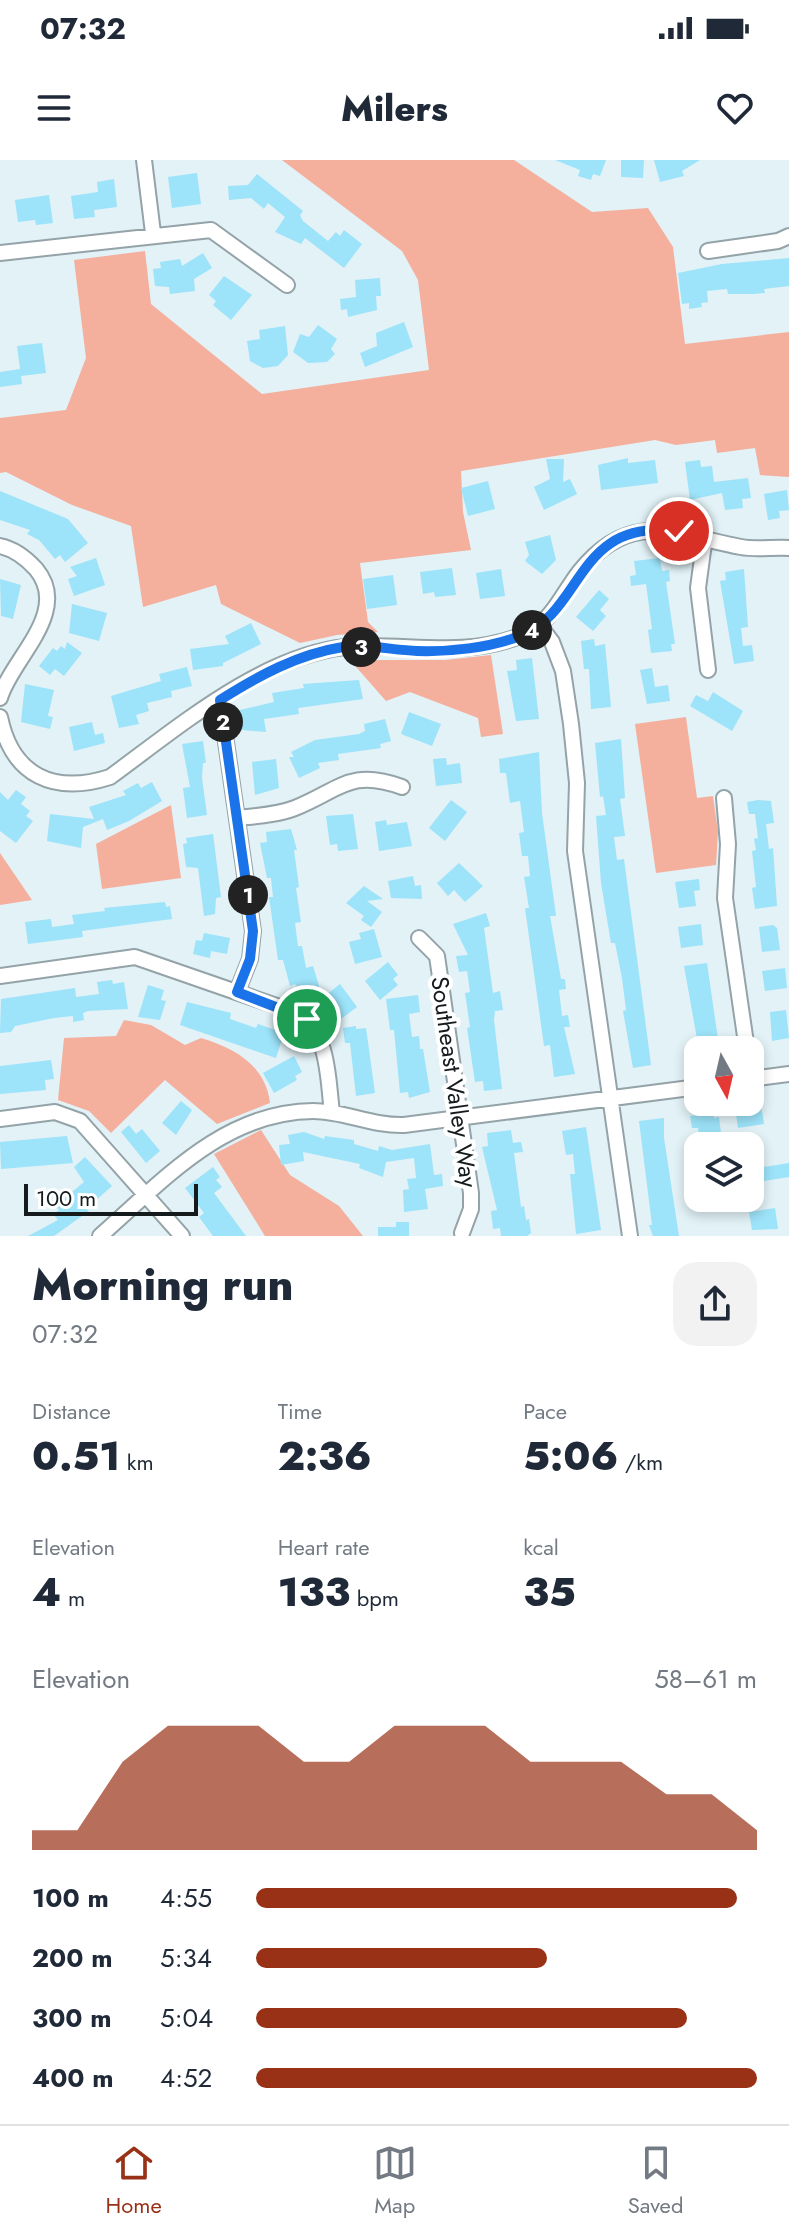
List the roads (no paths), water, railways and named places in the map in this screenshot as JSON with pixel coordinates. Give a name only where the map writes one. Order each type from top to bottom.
[{"type":"street","points":[[144,160],[153,233]]},
{"type":"street","points":[[0,253],[153,233],[211,230],[287,285]]},
{"type":"street","points":[[708,251],[778,241],[789,236]]},
{"type":"street","points":[[0,717],[5,739],[33,774],[74,786],[110,777],[220,700],[279,666],[323,652],[366,647],[448,649],[498,643],[540,626],[594,556],[624,537],[668,530],[705,536],[745,548],[789,548]]},
{"type":"street","points":[[705,536],[698,588],[708,670]]},
{"type":"street","points":[[0,546],[20,554],[40,575],[47,608],[32,643],[5,681],[0,698]]},
{"type":"street","points":[[540,626],[552,642],[563,671],[569,710],[577,783],[575,851],[630,1236]]},
{"type":"street","points":[[220,700],[253,931],[250,959],[237,992]]},
{"type":"street","points":[[238,818],[293,809],[355,780],[374,777],[402,787]]},
{"type":"street","points":[[724,798],[728,844],[725,898],[745,1036]]},
{"type":"street","name":"Southeast Valley Way","points":[[419,938],[437,956],[471,1193],[471,1209],[462,1233]]},
{"type":"street","points":[[0,976],[135,957],[294,1012],[313,1026],[323,1044],[332,1112]]},
{"type":"street","points":[[764,1077],[789,1074]]},
{"type":"street","points":[[100,1236],[221,1134],[267,1117],[332,1112],[385,1126],[684,1089]]},
{"type":"street","points":[[0,1119],[55,1112],[80,1121],[182,1236]]}]
